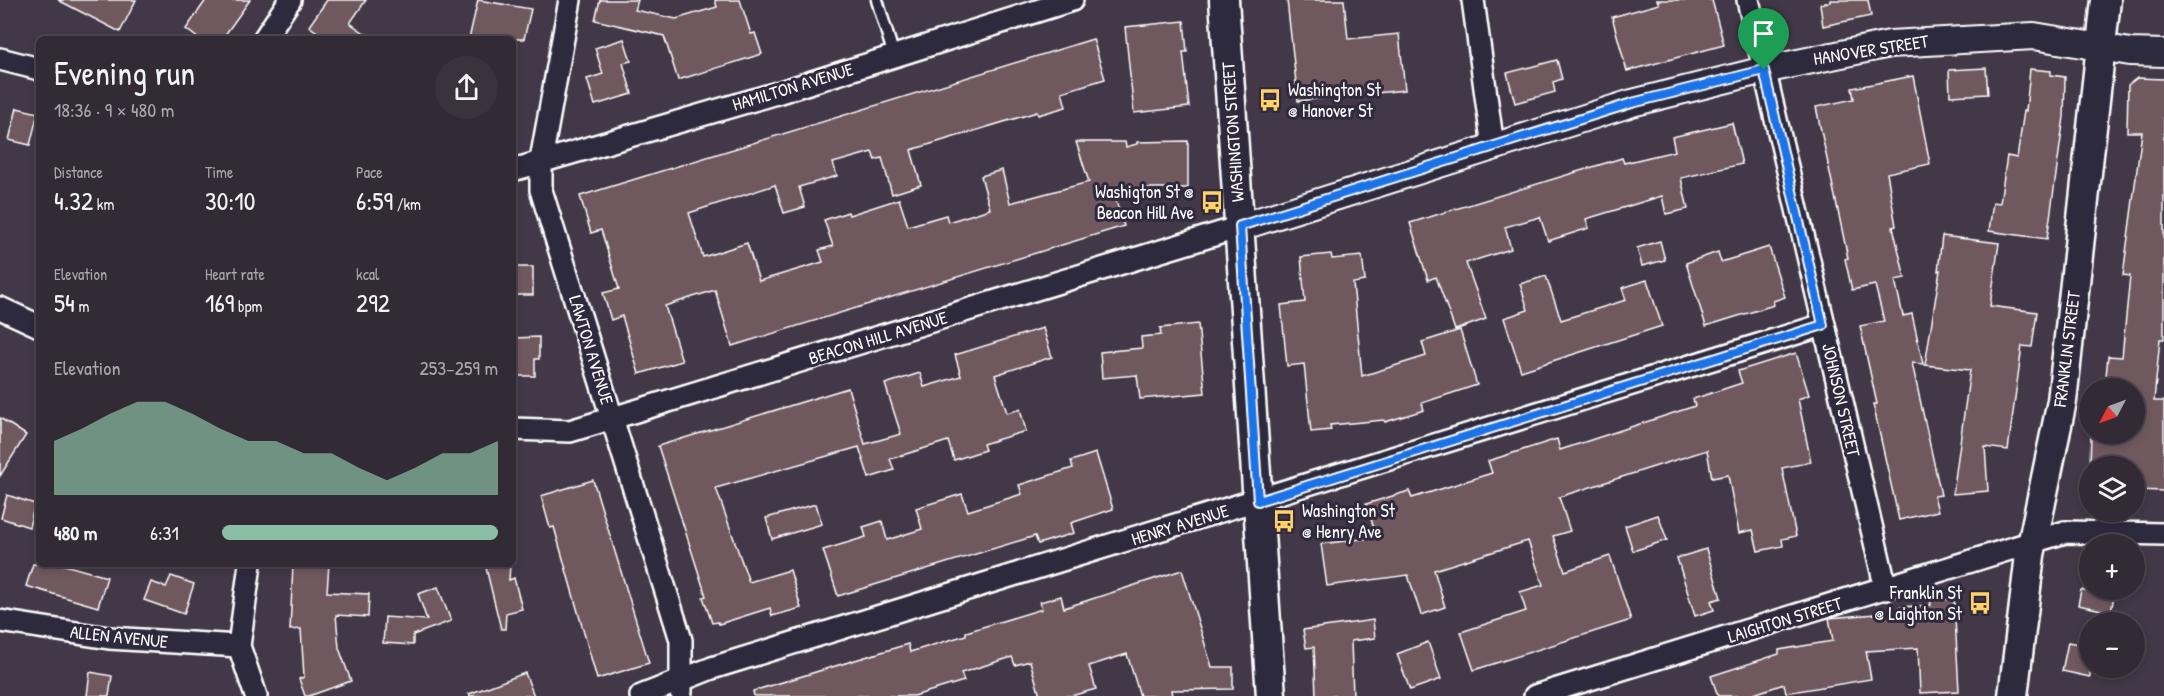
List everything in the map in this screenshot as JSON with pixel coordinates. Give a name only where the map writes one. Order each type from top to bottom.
[{"type":"main road","name":"WASHINGTON STREET","points":[[1224,0],[1271,696]]},
{"type":"main road","name":"FRANKLIN STREET","points":[[2013,696],[2034,542],[2062,401],[2106,0]]},
{"type":"street","points":[[266,36],[290,0]]},
{"type":"street","name":"LAWTON AVENUE","points":[[570,0],[541,160],[541,190],[681,640],[681,688]]},
{"type":"street","name":"HAMILTON AVENUE","points":[[516,169],[777,93],[1072,0]]},
{"type":"street","points":[[1473,0],[1493,147]]},
{"type":"street","name":"JOHNSON STREET","points":[[1748,0],[1886,589]]},
{"type":"street","name":"HANOVER STREET","points":[[1240,226],[1632,103],[1764,70],[1890,44],[2034,36],[2102,47],[2164,53]]},
{"type":"street","points":[[0,59],[36,68]]},
{"type":"street","name":"BEACON HILL AVENUE","points":[[516,429],[570,431],[1240,226]]},
{"type":"street","points":[[0,308],[36,325]]},
{"type":"street","name":"HENRY AVENUE","points":[[641,696],[681,688],[712,668],[1823,325]]},
{"type":"street","name":"LAIGHTON STREET","points":[[1535,696],[2065,532],[2164,534]]},
{"type":"street","points":[[250,567],[239,646],[256,696]]},
{"type":"street","name":"ALLEN AVENUE","points":[[0,621],[109,638],[239,646]]},
{"type":"lane","points":[[877,0],[894,56]]},
{"type":"building","points":[[58,0],[136,0],[120,32]]},
{"type":"building","points":[[206,0],[250,0],[224,36],[195,36],[186,29]]},
{"type":"building","points":[[327,0],[366,0],[350,23],[369,36],[323,36],[309,26]]},
{"type":"building","points":[[478,0],[531,9],[524,39],[516,39],[516,36],[470,36]]},
{"type":"building","points":[[600,0],[638,0],[635,10],[676,19],[717,7],[715,0],[740,0],[751,34],[755,33],[762,54],[678,80],[664,36],[595,20]]},
{"type":"building","points":[[1287,0],[1344,0],[1348,39],[1399,34],[1405,90],[1298,101]]},
{"type":"building","points":[[1657,0],[1712,0],[1724,45],[1627,71],[1612,17],[1659,4]]},
{"type":"building","points":[[1830,0],[1868,0],[1871,16],[1823,26],[1820,4],[1830,2]]},
{"type":"building","points":[[1184,21],[1187,52],[1183,52],[1189,107],[1134,113],[1125,27]]},
{"type":"building","points":[[624,39],[631,61],[623,63],[632,94],[595,105],[587,79],[603,74],[595,48]]},
{"type":"building","points":[[1093,39],[1105,79],[1062,92],[1066,107],[1038,115],[1037,112],[911,150],[921,185],[892,194],[882,158],[875,160],[872,152],[833,163],[837,176],[799,187],[805,207],[784,213],[775,185],[689,213],[703,257],[747,243],[759,281],[823,262],[819,250],[833,246],[824,220],[848,212],[849,215],[899,199],[908,226],[946,215],[948,222],[990,209],[981,176],[1002,170],[1010,203],[1089,182],[1076,142],[1125,142],[1126,147],[1137,144],[1137,142],[1188,141],[1188,188],[1112,188],[1124,226],[732,346],[715,290],[665,306],[682,361],[639,374],[622,316],[611,320],[603,293],[619,289],[601,230],[591,233],[580,196]]},
{"type":"building","points":[[1557,60],[1562,79],[1553,82],[1555,92],[1515,103],[1507,73]]},
{"type":"building","points":[[1986,68],[1988,94],[1950,96],[1949,70]]},
{"type":"building","points":[[2030,69],[2051,71],[2051,75],[2065,77],[2064,117],[2047,239],[1989,231],[1993,202],[2000,203],[2007,156],[2017,158],[2024,111],[2026,111]]},
{"type":"building","points":[[1913,76],[1930,164],[1887,173],[1896,226],[1893,227],[1905,278],[1895,280],[1903,316],[1912,314],[1923,364],[1912,363],[1941,495],[1934,496],[1938,511],[1899,520],[1873,404],[1877,404],[1860,326],[1884,321],[1875,285],[1852,290],[1845,259],[1848,258],[1816,107],[1854,99],[1852,88]]},
{"type":"building","points":[[2137,78],[2164,79],[2164,339],[2160,339],[2154,401],[2164,401],[2164,491],[2145,490],[2145,456],[2090,456],[2091,444],[2145,444],[2145,378],[2106,378],[2108,356],[2122,357],[2130,276],[2123,275],[2142,132],[2127,132],[2128,85]]},
{"type":"building","points":[[17,108],[36,113],[30,145],[9,140]]},
{"type":"building","points":[[1732,123],[1742,164],[1681,178],[1688,209],[1666,214],[1662,196],[1586,219],[1589,228],[1548,241],[1540,217],[1505,227],[1511,249],[1466,263],[1486,319],[1455,330],[1436,277],[1428,280],[1410,223],[1622,158],[1624,163],[1675,151],[1672,137]]},
{"type":"building","points":[[1942,236],[1999,243],[1990,306],[2037,312],[2032,347],[2022,346],[2008,450],[1985,447],[1988,491],[1953,494],[1970,370],[1925,365],[1940,270],[1938,271]]},
{"type":"building","points":[[1660,241],[1665,260],[1642,266],[1637,248]]},
{"type":"building","points":[[1769,247],[1785,297],[1773,301],[1774,305],[1706,326],[1686,263],[1718,252],[1721,262]]},
{"type":"building","points":[[1331,254],[1332,259],[1362,256],[1365,281],[1353,283],[1362,376],[1426,356],[1422,342],[1460,330],[1477,385],[1422,403],[1424,410],[1385,422],[1384,420],[1330,425],[1331,430],[1311,432],[1304,364],[1287,366],[1281,305],[1305,302],[1301,257]]},
{"type":"building","points":[[516,267],[533,267],[533,295],[516,295]]},
{"type":"building","points":[[1546,276],[1561,320],[1626,300],[1622,288],[1647,280],[1662,326],[1521,371],[1504,318],[1528,310],[1520,284]]},
{"type":"building","points":[[1198,324],[1205,393],[1140,399],[1137,375],[1102,378],[1100,352],[1142,348],[1141,337],[1161,335],[1160,328]]},
{"type":"building","points":[[1043,328],[1052,357],[995,375],[1007,413],[1020,409],[1026,431],[983,444],[985,450],[954,460],[948,441],[890,459],[894,470],[869,478],[859,447],[716,488],[749,582],[790,570],[801,608],[772,616],[770,608],[719,624],[718,622],[712,623],[703,597],[706,596],[658,446],[848,388],[865,444],[901,434],[885,384],[920,373],[924,387],[961,376],[955,355]]},
{"type":"building","points":[[539,337],[539,359],[535,359],[535,376],[516,376],[516,338]]},
{"type":"building","points":[[1796,353],[1809,395],[1798,399],[1811,462],[1782,468],[1796,536],[1782,539],[1783,546],[1758,551],[1753,530],[1739,533],[1728,475],[1712,478],[1707,450],[1559,497],[1570,531],[1553,536],[1565,571],[1610,556],[1631,620],[1474,670],[1461,632],[1526,611],[1520,592],[1543,585],[1528,541],[1434,570],[1445,607],[1421,615],[1408,575],[1327,586],[1321,544],[1377,537],[1366,504],[1409,491],[1412,498],[1492,473],[1488,461],[1557,439],[1560,450],[1695,406],[1693,399],[1742,383],[1738,371]]},
{"type":"building","points":[[0,418],[26,435],[0,476]]},
{"type":"building","points":[[1096,453],[1113,509],[1071,523],[1074,533],[1038,544],[1035,536],[838,596],[823,550],[866,537],[863,527],[882,521],[887,540],[922,529],[916,508],[962,494],[968,511],[1022,494],[1019,485],[1073,468],[1071,461]]},
{"type":"building","points":[[593,480],[649,663],[597,679],[554,527],[550,528],[541,496]]},
{"type":"building","points":[[7,495],[35,504],[29,527],[1,518]]},
{"type":"building","points":[[816,504],[822,524],[772,539],[766,518]]},
{"type":"building","points":[[1658,515],[1667,540],[1633,551],[1625,526]]},
{"type":"building","points":[[1706,549],[1721,598],[1711,601],[1714,610],[1695,616],[1677,558]]},
{"type":"building","points":[[33,564],[36,564],[36,567],[72,567],[107,577],[98,607],[26,586]]},
{"type":"building","points":[[293,567],[329,567],[327,592],[369,594],[368,617],[336,615],[339,648],[351,681],[305,696],[299,679],[304,677],[301,629],[290,630]]},
{"type":"building","points":[[510,567],[509,580],[514,578],[522,609],[506,613],[505,629],[501,629],[486,568]]},
{"type":"building","points":[[1182,570],[1212,667],[1233,667],[1233,689],[1171,690],[1172,696],[1140,696],[1127,654],[1089,666],[1096,689],[1071,696],[1040,696],[1030,661],[1015,665],[1012,657],[961,673],[964,681],[914,696],[754,696],[753,691],[908,644],[910,652],[966,635],[966,632],[1042,609],[1040,602],[1061,596],[1064,608]]},
{"type":"building","points":[[171,576],[194,584],[184,614],[144,600],[151,582],[166,587]]},
{"type":"building","points":[[438,587],[451,621],[413,635],[413,645],[383,643],[385,617],[427,620],[418,594]]},
{"type":"building","points":[[1954,599],[1959,691],[1920,693],[1918,648],[1866,651],[1871,679],[1786,693],[1784,684],[1748,696],[1718,696],[1711,676],[1779,654],[1779,650],[1833,641],[1829,618],[1899,612],[1899,607],[1931,605],[1930,600]]},
{"type":"building","points":[[2079,600],[2113,600],[2111,612],[2078,605]]},
{"type":"building","points":[[1373,620],[1375,638],[1351,641],[1353,696],[1316,696],[1314,647],[1306,648],[1303,630]]},
{"type":"building","points":[[1428,642],[1441,679],[1410,690],[1397,654]]},
{"type":"building","points":[[2068,642],[2079,644],[2079,675],[2062,671]]},
{"type":"building","points":[[90,672],[112,676],[109,696],[87,696]]},
{"type":"building","points":[[525,673],[534,696],[470,696],[469,694]]},
{"type":"place","name":"Washington St @ Hanover St","points":[[1270,100]]},
{"type":"place","name":"Washigton St @ Beacon Hill Ave","points":[[1212,202]]},
{"type":"place","name":"Washington St @ Henry Ave","points":[[1284,521]]},
{"type":"place","name":"Franklin St @ Laighton St","points":[[1980,603]]},
{"type":"route","points":[[1764,70],[1823,325],[1258,501],[1240,226],[1632,103],[1764,70]]}]
